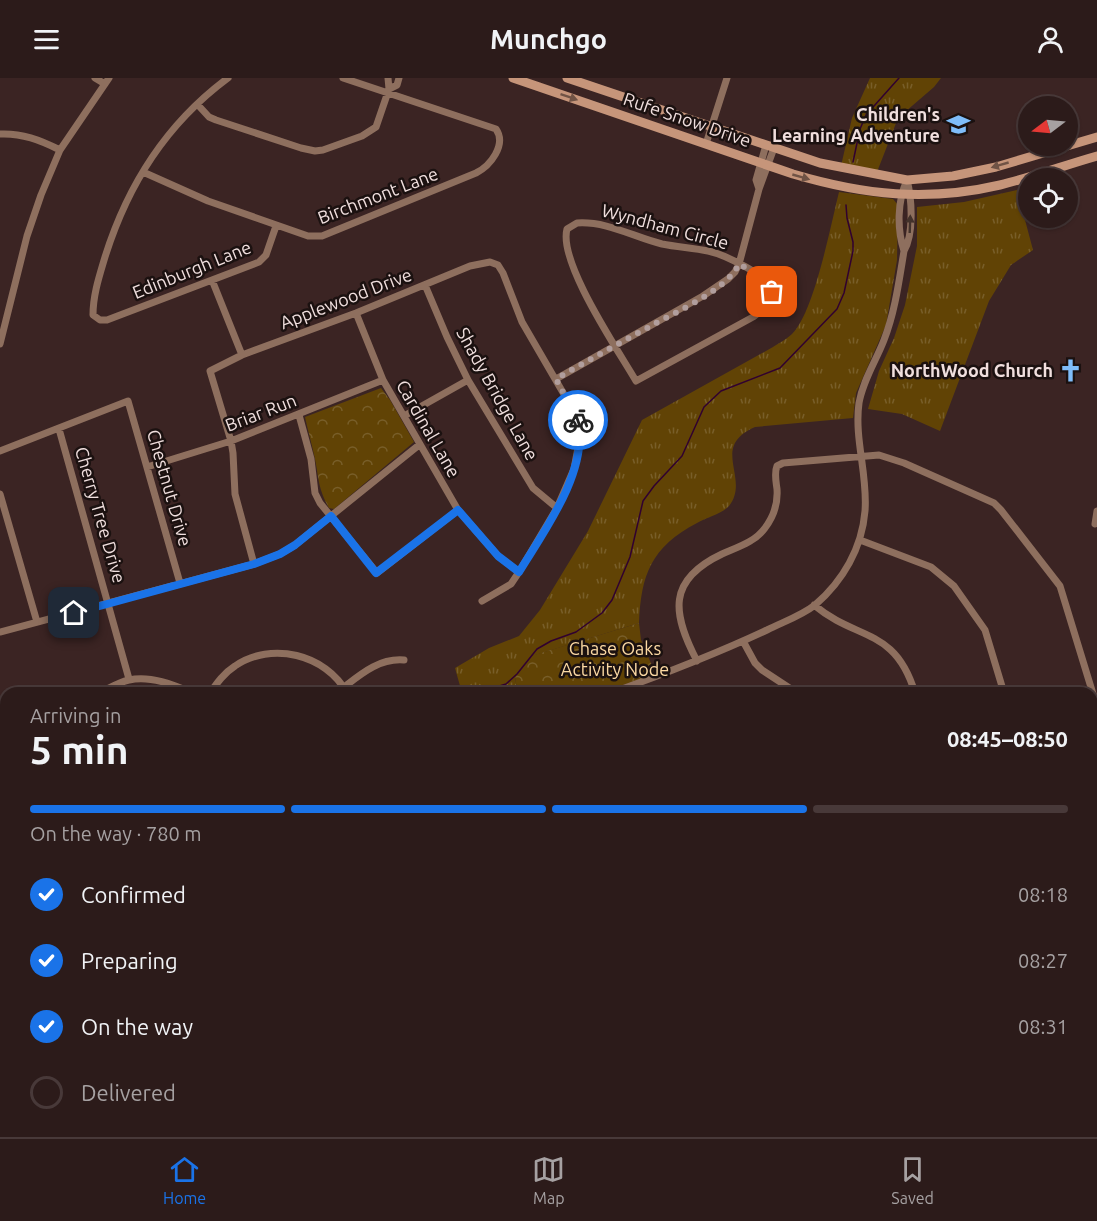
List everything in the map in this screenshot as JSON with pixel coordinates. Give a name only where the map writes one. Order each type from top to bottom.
[{"type":"main road","name":"Rufe Snow Drive","points":[[513,78],[838,187],[900,195],[956,193],[1002,185],[1097,156]]},
{"type":"main road","name":"Rufe Snow Drive","points":[[567,78],[842,169],[907,180],[953,176],[1097,137]]},
{"type":"main road","points":[[605,109],[611,93]]},
{"type":"street","points":[[0,344],[27,236],[40,195],[60,150],[107,81],[94,78]]},
{"type":"street","points":[[143,172],[167,136],[184,116],[228,78]]},
{"type":"street","points":[[343,78],[389,91]]},
{"type":"street","points":[[198,105],[209,117],[216,120],[315,151],[371,132],[379,121],[389,91],[388,78]]},
{"type":"street","points":[[389,91],[397,85],[399,78]]},
{"type":"street","points":[[706,144],[727,78]]},
{"type":"street","name":"Birchmont Lane","points":[[143,172],[208,201],[276,226],[308,236],[322,236],[476,173],[490,164],[498,144],[498,132],[492,127],[389,91]]},
{"type":"street","points":[[0,134],[22,135],[43,141],[60,150]]},
{"type":"street","points":[[482,602],[511,584],[557,508],[574,469],[579,447],[579,423],[556,379],[704,296],[735,272],[759,189],[756,180],[770,147]]},
{"type":"street","name":"Edinburgh Lane","points":[[143,172],[122,207],[95,290],[93,315],[100,320],[107,320],[263,259],[276,226]]},
{"type":"street","points":[[904,251],[900,238],[900,195],[907,180]]},
{"type":"street","points":[[627,687],[743,641],[814,605],[831,590],[851,561],[860,540],[865,512],[866,492],[858,420],[861,391],[888,327],[904,251],[909,243],[911,195],[907,180]]},
{"type":"street","name":"Wyndham Circle","points":[[616,345],[579,282],[566,236],[567,230],[572,225],[582,223],[608,226],[662,244],[710,251],[739,264]]},
{"type":"street","name":"Applewood Drive","points":[[231,441],[210,371],[242,356],[490,261],[498,265],[503,273],[522,322],[556,379]]},
{"type":"street","points":[[616,345],[636,381],[753,317],[765,307],[771,297],[771,287],[766,280],[739,264]]},
{"type":"street","points":[[212,280],[242,356]]},
{"type":"street","name":"Shady Bridge Lane","points":[[425,285],[468,380],[532,488],[557,508]]},
{"type":"street","name":"Cardinal Lane","points":[[356,313],[383,380],[458,510],[498,556],[519,572]]},
{"type":"street","name":"Briar Run","points":[[147,467],[231,441],[383,380]]},
{"type":"street","points":[[404,416],[468,380]]},
{"type":"street","name":"Chestnut Drive","points":[[59,429],[128,401],[180,583]]},
{"type":"street","points":[[299,415],[310,452],[315,493],[376,573],[458,510]]},
{"type":"street","points":[[0,451],[59,429]]},
{"type":"street","name":"Cherry Tree Drive","points":[[59,429],[129,679]]},
{"type":"street","points":[[231,441],[235,494],[254,564]]},
{"type":"street","points":[[0,632],[254,564],[280,554],[295,545],[419,445]]},
{"type":"street","points":[[697,661],[688,644],[680,620],[682,592],[690,574],[697,568],[746,543],[764,530],[774,513],[777,466],[783,463],[879,455],[904,463],[985,498],[1002,510],[1060,586],[1094,687]]},
{"type":"street","points":[[0,494],[37,622]]},
{"type":"street","points":[[1095,524],[1097,511]]},
{"type":"street","points":[[860,540],[932,567],[954,586],[985,630],[1002,687]]},
{"type":"street","points":[[814,605],[830,617],[878,639],[893,651],[908,673],[913,687]]},
{"type":"street","points":[[743,641],[755,663],[788,687]]},
{"type":"street","points":[[214,687],[220,678],[234,666],[255,656],[282,652],[306,657],[321,665],[331,672],[344,687]]},
{"type":"street","points":[[349,687],[370,668],[392,659],[404,660]]},
{"type":"street","points":[[112,687],[129,679],[152,680],[179,687]]},
{"type":"green space","points":[[870,78],[941,78],[934,87],[898,118],[877,172],[841,166],[852,118]]},
{"type":"green space","points":[[1017,190],[1018,228],[1027,228],[1033,250],[1011,265],[989,301],[940,431],[902,414],[868,409],[879,371],[894,338],[905,305],[917,246],[917,207],[964,202]]},
{"type":"green space","points":[[839,192],[893,199],[898,205],[897,260],[886,325],[856,393],[853,418],[755,427],[742,435],[732,453],[736,485],[735,495],[729,506],[681,532],[659,553],[642,590],[639,623],[532,656],[515,678],[517,687],[460,687],[455,668],[489,648],[519,636],[540,610],[588,531],[642,420],[773,347],[792,334],[808,307]]},
{"type":"green space","points":[[381,388],[414,442],[334,509],[329,508],[321,489],[305,417]]},
{"type":"green space","name":"Chase Oaks Activity Node","points":[[639,623],[641,640],[656,675],[616,687],[517,687],[515,678],[531,656]]},
{"type":"waterway","points":[[853,162],[860,129],[866,115],[899,78]]},
{"type":"waterway","points":[[496,687],[506,684],[517,674],[537,649],[576,632],[602,613],[612,600],[630,557],[643,501],[682,456],[704,407],[721,391],[780,368],[837,309],[844,293],[853,251],[846,205]]},
{"type":"way so far","points":[[578,420],[556,379],[704,296],[728,279],[739,264],[766,280],[772,292]]},
{"type":"place","name":"Children's Learning Adventure","points":[[958,125]]},
{"type":"place","name":"NorthWood Church","points":[[1071,371]]},
{"type":"route","points":[[74,613],[254,564],[280,554],[295,545],[331,516],[376,573],[458,510],[498,556],[519,572],[557,508],[574,469],[580,437],[578,420]]}]
